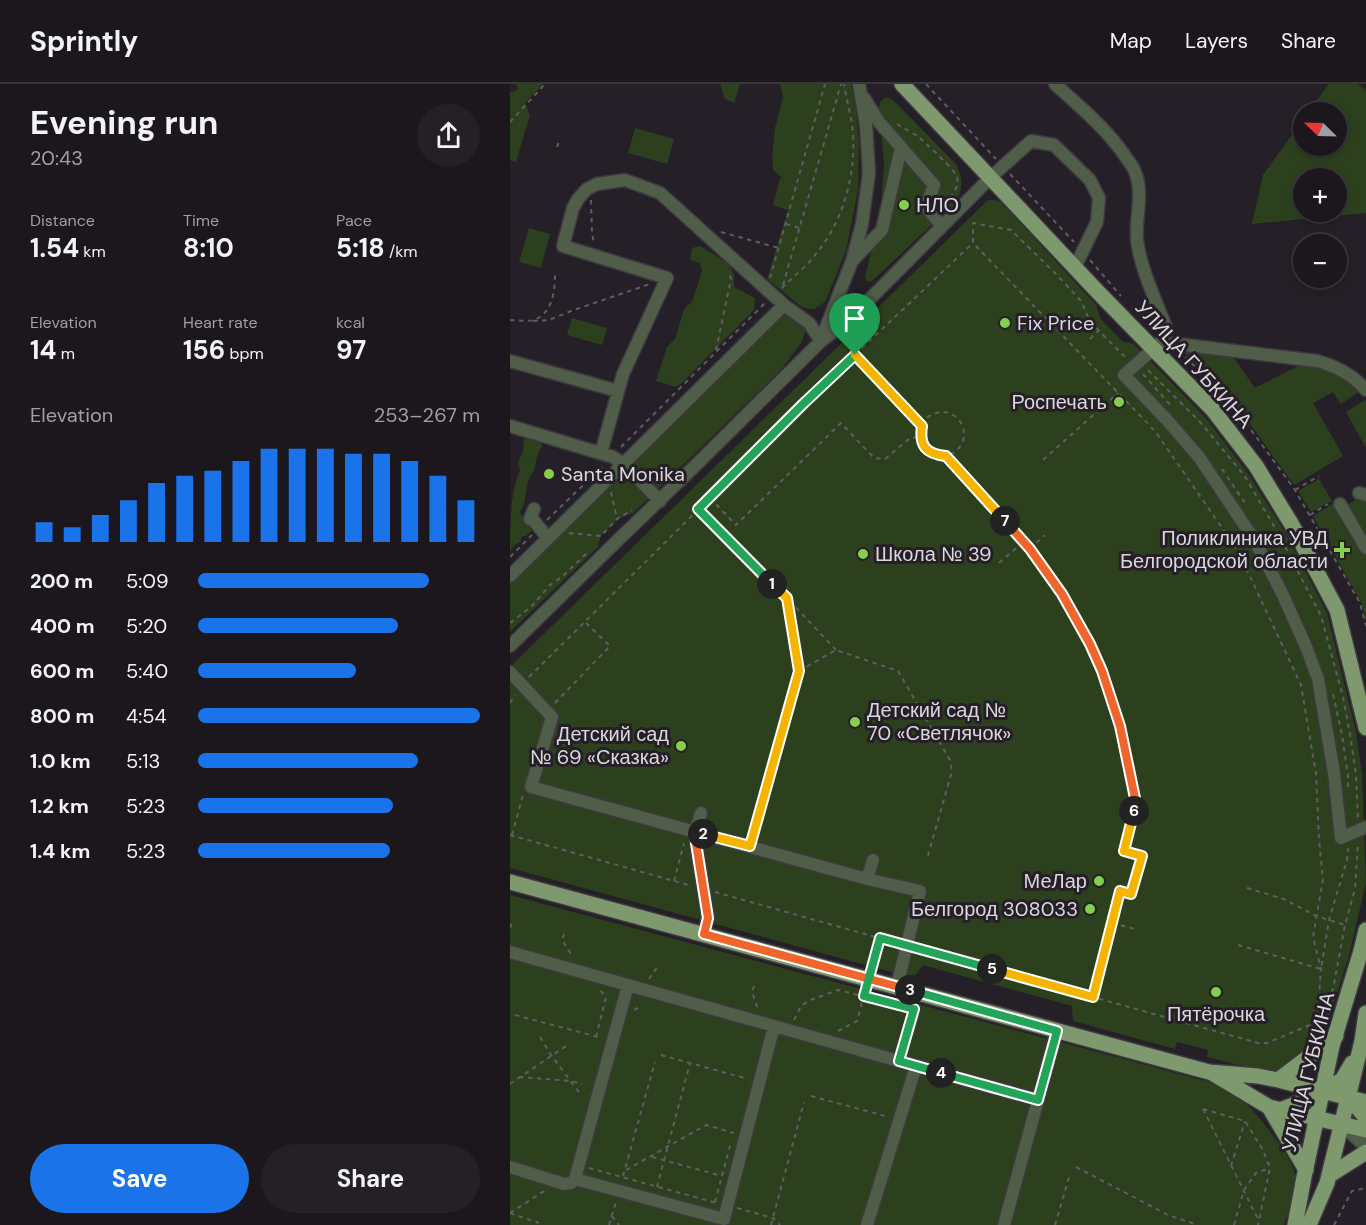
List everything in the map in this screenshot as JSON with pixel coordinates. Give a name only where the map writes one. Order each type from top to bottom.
[{"type":"main road","name":"УЛИЦА ГУБКИНА","points":[[902,84],[1075,267],[1157,345],[1213,410],[1256,466],[1292,525],[1337,610],[1362,692],[1366,728]]},
{"type":"main road","points":[[510,882],[1209,1072],[1257,1076],[1323,1091],[1348,1098],[1365,1112],[1341,1124],[1326,1138],[1308,1163]]},
{"type":"main road","name":"УЛИЦА ГУБКИНА","points":[[1295,1225],[1334,1041],[1366,930]]},
{"type":"main road","points":[[1309,1225],[1327,1183],[1363,1046],[1366,1013]]},
{"type":"main road","points":[[1334,1041],[1338,1053],[1344,1058],[1351,1057],[1363,1046]]},
{"type":"main road","points":[[1334,1041],[1348,1098]]},
{"type":"main road","points":[[1281,1081],[1334,1041]]},
{"type":"main road","points":[[1275,1108],[1306,1100],[1342,1080],[1363,1046]]},
{"type":"main road","points":[[1209,1072],[1275,1108],[1366,1130]]},
{"type":"main road","points":[[1281,1081],[1306,1100],[1317,1119],[1326,1138],[1330,1170]]},
{"type":"main road","points":[[1275,1108],[1288,1103],[1291,1096],[1289,1089],[1281,1081]]},
{"type":"main road","points":[[1275,1108],[1308,1163]]},
{"type":"main road","points":[[1330,1170],[1366,1152]]},
{"type":"main road","points":[[1308,1163],[1317,1154],[1322,1154],[1327,1158],[1330,1170]]},
{"type":"street","points":[[1055,84],[1116,142],[1135,170],[1140,196],[1138,244],[1144,270],[1166,327],[1164,336],[1157,345],[1124,375],[1198,457],[1255,541],[1282,593],[1318,679],[1334,773],[1341,838],[1358,830]]},
{"type":"street","points":[[860,88],[879,122],[933,185],[926,207],[942,226]]},
{"type":"street","points":[[821,341],[852,261],[862,224],[869,173],[866,124],[860,88]]},
{"type":"street","points":[[510,646],[821,341],[850,319],[991,177],[1030,141],[1054,145],[1090,180],[1098,198],[1097,222],[1075,267]]},
{"type":"street","points":[[852,261],[882,230],[901,148]]},
{"type":"street","points":[[605,456],[623,374],[667,278],[562,246],[573,208],[587,189],[597,184],[625,180],[660,193],[784,305],[809,323],[821,341]]},
{"type":"street","points":[[510,576],[784,305]]},
{"type":"street","points":[[1157,345],[1317,361],[1341,369],[1366,390]]},
{"type":"street","points":[[510,361],[618,391]]},
{"type":"street","points":[[510,426],[614,457],[624,464],[660,501]]},
{"type":"street","points":[[1337,503],[1366,548]]},
{"type":"street","points":[[534,509],[530,519],[548,538]]},
{"type":"street","points":[[510,672],[552,717],[531,787],[867,879],[920,891],[897,986]]},
{"type":"street","points":[[701,813],[695,832],[708,918],[704,934]]},
{"type":"street","points":[[867,879],[873,860]]},
{"type":"street","points":[[510,952],[1038,1100]]},
{"type":"street","points":[[510,1167],[564,1184],[571,1183],[575,1179],[628,985]]},
{"type":"street","points":[[575,1179],[724,1219],[774,1026]]},
{"type":"street","points":[[1004,1225],[1057,1031]]},
{"type":"street","points":[[867,1225],[916,1066]]},
{"type":"street","points":[[1341,1124],[1366,1147]]},
{"type":"path","points":[[510,122],[545,84]]},
{"type":"path","points":[[782,288],[770,278],[825,84]]},
{"type":"path","points":[[782,288],[842,84]]},
{"type":"path","points":[[782,288],[815,256],[830,234],[842,208],[851,176],[853,140],[852,124],[842,84]]},
{"type":"path","points":[[926,84],[983,145]]},
{"type":"path","points":[[879,122],[891,121],[918,137],[955,172],[957,187],[949,198]]},
{"type":"path","points":[[557,147],[560,139]]},
{"type":"path","points":[[591,192],[594,245]]},
{"type":"path","points":[[786,224],[799,228]]},
{"type":"path","points":[[523,795],[511,835],[1258,1043],[1322,1022],[1333,989],[1345,926],[1355,889],[1358,830],[1356,775],[1350,734],[1343,697],[1321,616],[1278,533],[1244,475],[1200,422],[1150,372],[1126,358],[1099,330],[1088,317],[1081,301],[1011,230],[973,224],[973,243],[1155,431],[1238,551],[1301,685],[1316,784],[1323,879],[1313,937],[1321,969]]},
{"type":"path","points":[[714,230],[779,248]]},
{"type":"path","points":[[519,682],[530,676],[803,404],[973,243]]},
{"type":"path","points":[[716,352],[731,279],[728,268]]},
{"type":"path","points":[[533,321],[547,310],[551,302],[555,287],[555,273]]},
{"type":"path","points":[[510,320],[549,320],[667,278]]},
{"type":"path","points":[[621,447],[765,303]]},
{"type":"path","points":[[1090,339],[1103,326]]},
{"type":"path","points":[[855,355],[922,426]]},
{"type":"path","points":[[1137,364],[1145,377],[1176,412]]},
{"type":"path","points":[[1043,460],[1118,393]]},
{"type":"path","points":[[939,412],[951,413],[960,420],[965,430],[963,442],[957,452],[946,456],[934,455],[925,448],[920,437],[922,426],[928,416],[939,412]]},
{"type":"path","points":[[710,498],[736,525],[841,423],[874,458],[885,459],[910,438],[920,437]]},
{"type":"path","points":[[510,557],[605,456]]},
{"type":"path","points":[[946,456],[1030,549],[1062,594],[1090,644],[1112,700],[1136,803],[1124,851],[1142,856],[1131,894],[1120,891],[1093,997]]},
{"type":"path","points":[[1218,463],[1248,509]]},
{"type":"path","points":[[1295,489],[1319,476]]},
{"type":"path","points":[[611,490],[617,519]]},
{"type":"path","points":[[567,533],[601,536],[617,519],[639,503]]},
{"type":"path","points":[[1310,515],[1337,503]]},
{"type":"path","points":[[698,509],[836,650],[898,671],[950,760],[952,771],[927,859]]},
{"type":"path","points":[[1030,549],[1045,535]]},
{"type":"path","points":[[999,563],[1023,542]]},
{"type":"path","points":[[510,623],[532,606],[550,585],[564,576],[588,552]]},
{"type":"path","points":[[750,846],[799,671],[786,584]]},
{"type":"path","points":[[546,712],[610,646],[585,622]]},
{"type":"path","points":[[799,671],[836,650]]},
{"type":"path","points":[[1330,687],[1342,735],[1349,799]]},
{"type":"path","points":[[1317,1022],[1321,969],[1329,920],[1358,830]]},
{"type":"path","points":[[674,881],[684,841]]},
{"type":"path","points":[[1247,888],[1284,898],[1316,916],[1345,926]]},
{"type":"path","points":[[510,928],[513,920]]},
{"type":"path","points":[[1112,923],[1135,929]]},
{"type":"path","points":[[824,1040],[857,1021],[880,938]]},
{"type":"path","points":[[1238,945],[1321,969]]},
{"type":"path","points":[[787,1029],[791,1026],[801,1006],[808,1001],[838,990],[914,1009],[899,1061]]},
{"type":"path","points":[[515,1015],[596,1037]]},
{"type":"path","points":[[540,1036],[551,1055],[581,1095]]},
{"type":"path","points":[[510,1084],[566,1046]]},
{"type":"path","points":[[661,1055],[748,1078]]},
{"type":"path","points":[[623,1178],[655,1062]]},
{"type":"path","points":[[657,1186],[690,1063]]},
{"type":"path","points":[[519,1077],[582,1084]]},
{"type":"path","points":[[811,1096],[894,1119]]},
{"type":"path","points":[[771,1225],[804,1102]]},
{"type":"path","points":[[1258,1225],[1270,1168],[1263,1150],[1245,1121],[1203,1109],[1259,1220]]},
{"type":"path","points":[[1231,1166],[1245,1121]]},
{"type":"path","points":[[625,1171],[705,1125],[734,1132]]},
{"type":"path","points":[[651,1156],[722,1176]]},
{"type":"path","points":[[582,1166],[773,1218],[780,1225]]},
{"type":"path","points":[[1076,1167],[1168,1215],[1194,1225]]},
{"type":"path","points":[[1234,1225],[1244,1190],[1256,1173],[1270,1168]]},
{"type":"path","points":[[1055,1225],[1070,1174]]},
{"type":"path","points":[[510,1213],[559,1182]]},
{"type":"path","points":[[1334,1225],[1352,1191],[1366,1188]]},
{"type":"path","points":[[510,1213],[538,1223]]},
{"type":"path","points":[[612,1216],[619,1225]]},
{"type":"green space","points":[[516,84],[543,84],[525,103],[530,115],[516,162],[510,160],[510,92],[518,89]]},
{"type":"green space","points":[[720,84],[740,84],[734,103],[725,99]]},
{"type":"green space","points":[[780,84],[851,84],[856,110],[859,144],[858,190],[846,251],[825,302],[814,309],[802,307],[767,279],[788,210],[773,205],[780,178],[783,178],[773,170],[772,156],[775,128],[783,98]]},
{"type":"green space","points":[[1329,84],[1358,84],[1366,91],[1366,213],[1347,215],[1347,168],[1293,168],[1293,220],[1252,224],[1263,175],[1293,133],[1293,156],[1347,156],[1347,102],[1316,102]]},
{"type":"green space","points":[[885,98],[890,98],[895,102],[956,164],[961,186],[957,201],[872,281],[868,282],[865,276],[880,218],[884,166],[879,107],[880,102]]},
{"type":"green space","points":[[635,128],[674,139],[667,164],[628,153]]},
{"type":"green space","points":[[989,200],[1001,202],[1096,305],[1100,318],[1122,341],[1134,344],[1205,417],[1247,472],[1283,529],[1327,613],[1356,732],[1362,774],[1366,883],[1349,955],[1324,1035],[1278,1070],[1243,1066],[1207,1057],[1208,1050],[1177,1042],[1175,1049],[1073,1021],[1072,1006],[923,965],[913,978],[510,868],[510,667]]},
{"type":"green space","points":[[529,228],[550,234],[541,268],[519,262]]},
{"type":"green space","points":[[700,246],[728,263],[734,274],[734,287],[755,298],[754,310],[681,384],[675,387],[656,381],[667,347],[675,339],[684,309],[692,302],[702,271],[700,263],[690,260],[692,248]]},
{"type":"green space","points":[[784,308],[804,324],[806,330],[801,343],[781,370],[655,492],[627,463]]},
{"type":"green space","points":[[572,318],[607,328],[602,345],[567,335]]},
{"type":"green space","points":[[1177,346],[1230,352],[1255,388],[1308,361],[1330,367],[1363,389],[1341,404],[1333,392],[1313,403],[1343,456],[1294,485],[1229,395]]},
{"type":"green space","points":[[1366,400],[1366,448],[1346,412]]},
{"type":"green space","points":[[529,437],[539,440],[542,446],[528,481],[524,505],[519,513],[533,529],[526,536],[522,536],[520,542],[513,546],[510,553],[512,499],[520,471],[518,462],[523,452],[524,439]]},
{"type":"green space","points":[[623,467],[651,496],[633,513],[618,519],[601,536],[598,547],[510,632],[510,577]]},
{"type":"green space","points":[[1319,479],[1332,501],[1311,512],[1298,491]]},
{"type":"green space","points":[[1360,497],[1366,498],[1366,543],[1344,507]]},
{"type":"green space","points":[[1334,503],[1366,556],[1366,620],[1361,602],[1313,516]]},
{"type":"green space","points":[[510,895],[1209,1082],[1227,1091],[1251,1108],[1273,1135],[1291,1164],[1295,1184],[1284,1225],[510,1225]]},
{"type":"place","name":"НЛО","points":[[904,205]]},
{"type":"place","name":"Fix Price","points":[[1005,323]]},
{"type":"place","name":"Роспечать","points":[[1119,402]]},
{"type":"place","name":"Santa Monika","points":[[549,474]]},
{"type":"place","name":"Поликлиника УВД Белгородской области","points":[[1342,550]]},
{"type":"place","name":"Школа № 39","points":[[863,554]]},
{"type":"place","name":"Детский сад № 70 «Светлячок»","points":[[855,722]]},
{"type":"place","name":"Детский сад № 69 «Сказка»","points":[[681,746]]},
{"type":"place","name":"МеЛар","points":[[1099,881]]},
{"type":"place","name":"Белгород 308033","points":[[1090,909]]},
{"type":"place","name":"Пятёрочка","points":[[1216,992]]},
{"type":"route","points":[[855,355],[698,509],[787,598],[799,671],[750,846],[695,832],[708,918],[704,934],[869,979],[897,986],[1057,1031],[1038,1100],[899,1061],[914,1009],[864,996],[869,979],[880,938],[1093,997],[1120,891],[1131,894],[1142,856],[1124,851],[1136,803],[1120,726],[1102,671],[1090,644],[1062,594],[1030,549],[946,456],[934,455],[925,448],[920,437],[922,426],[855,355]]}]
